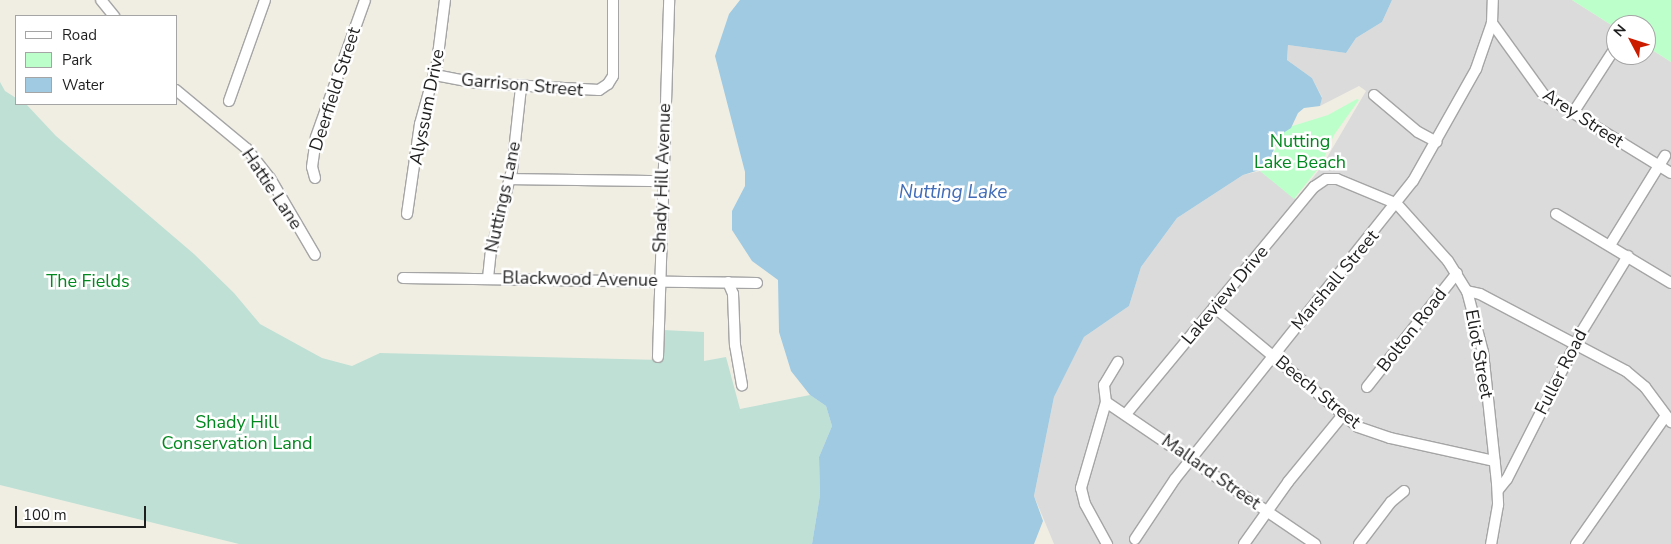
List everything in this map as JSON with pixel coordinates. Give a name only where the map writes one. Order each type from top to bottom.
[{"type":"street","points":[[101,0],[113,15]]},
{"type":"street","points":[[229,101],[265,0]]},
{"type":"street","name":"Deerfield Street","points":[[315,178],[312,167],[316,137],[365,0]]},
{"type":"street","name":"Alyssum Drive","points":[[407,214],[422,118],[434,75],[445,0]]},
{"type":"street","name":"Garrison Street","points":[[434,75],[465,82],[593,91],[608,84],[613,76],[613,0]]},
{"type":"street","name":"Shady Hill Avenue","points":[[658,357],[669,0]]},
{"type":"street","name":"Marshall Street","points":[[1135,539],[1191,459],[1272,355],[1397,204],[1436,142],[1476,69],[1492,23],[1493,0]]},
{"type":"street","name":"Arey Street","points":[[1492,23],[1537,89],[1671,173]]},
{"type":"street","points":[[1573,113],[1606,61]]},
{"type":"street","name":"Nuttings Lane","points":[[488,278],[491,250],[510,179],[521,87]]},
{"type":"street","name":"Hattie Lane","points":[[178,92],[247,149],[270,178],[315,255]]},
{"type":"street","points":[[1374,95],[1418,132],[1436,142]]},
{"type":"street","points":[[1610,245],[1665,156]]},
{"type":"street","points":[[510,179],[662,180]]},
{"type":"street","name":"Eliot Street","points":[[1326,179],[1337,179],[1397,204],[1457,273],[1467,291],[1483,352],[1498,490],[1490,544]]},
{"type":"street","name":"Lakeview Drive","points":[[1126,414],[1314,187],[1326,179]]},
{"type":"street","points":[[1556,214],[1671,283]]},
{"type":"street","name":"Fuller Road","points":[[1498,490],[1506,479],[1575,344],[1628,256]]},
{"type":"street","name":"Bolton Road","points":[[1367,387],[1457,273]]},
{"type":"street","name":"Blackwood Avenue","points":[[403,278],[659,279],[757,283]]},
{"type":"street","points":[[728,282],[733,294],[735,345],[742,385]]},
{"type":"street","points":[[1467,291],[1480,294],[1632,376],[1645,387],[1668,420],[1576,544]]},
{"type":"street","name":"Beech Street","points":[[1214,307],[1342,416],[1379,435],[1494,461]]},
{"type":"street","points":[[1107,544],[1085,504],[1081,488],[1106,402],[1104,385],[1118,362]]},
{"type":"street","name":"Mallard Street","points":[[1106,402],[1316,544]]},
{"type":"street","points":[[1244,544],[1267,511],[1342,416]]},
{"type":"street","points":[[1359,544],[1391,502],[1404,491]]},
{"type":"shaded area","points":[[1392,0],[1572,0],[1606,22],[1606,65],[1656,65],[1656,52],[1671,62],[1671,544],[1054,544],[1034,496],[1054,397],[1084,337],[1129,306],[1141,267],[1177,218],[1243,175],[1260,171],[1296,199],[1322,166],[1366,91],[1359,86],[1320,106],[1322,97],[1312,78],[1287,60],[1288,45],[1346,53],[1356,38],[1382,22]]},
{"type":"green space","points":[[1572,0],[1671,0],[1671,62],[1656,52],[1656,15],[1606,15],[1606,22]]},
{"type":"green space","name":"Shady Hill Conservation Land","points":[[0,82],[5,91],[15,97],[15,105],[27,105],[56,136],[194,254],[234,293],[260,324],[322,358],[352,366],[380,353],[662,360],[663,330],[704,332],[704,361],[726,357],[740,409],[810,395],[826,406],[832,426],[819,457],[820,495],[812,544],[239,544],[0,485]]},
{"type":"green space","name":"Nutting Lake Beach","points":[[1357,99],[1359,100],[1334,135],[1321,165],[1294,199],[1260,171],[1266,168],[1286,128],[1328,115]]},
{"type":"water","name":"Nutting Lake","points":[[740,0],[1392,0],[1382,22],[1356,38],[1346,53],[1288,45],[1287,60],[1312,78],[1322,98],[1320,106],[1304,108],[1298,113],[1291,128],[1280,135],[1266,168],[1243,175],[1177,218],[1141,267],[1129,306],[1084,337],[1054,397],[1034,496],[1043,521],[1034,544],[812,544],[820,495],[819,457],[832,426],[826,406],[810,395],[791,371],[779,332],[778,280],[752,261],[732,230],[732,211],[745,186],[745,172],[715,56],[729,14]]},
{"type":"park label","name":"The Fields","points":[[88,281]]}]
